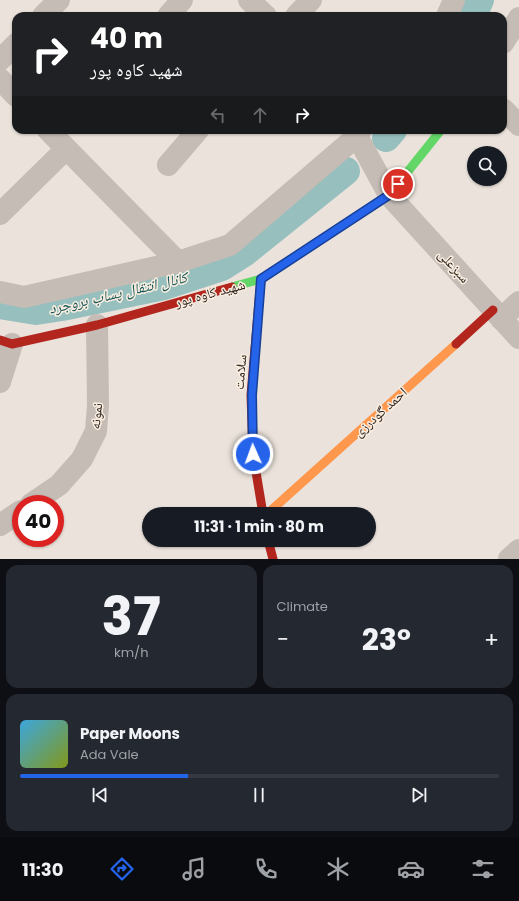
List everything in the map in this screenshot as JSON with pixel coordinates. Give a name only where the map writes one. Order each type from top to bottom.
[{"type":"street","points":[[47,12],[59,0]]},
{"type":"street","points":[[172,12],[182,0]]},
{"type":"street","points":[[249,0],[262,12]]},
{"type":"street","points":[[300,12],[310,0]]},
{"type":"street","points":[[449,12],[454,0]]},
{"type":"street","points":[[507,37],[519,18]]},
{"type":"street","points":[[0,60],[12,48]]},
{"type":"street","points":[[0,79],[12,92]]},
{"type":"street","points":[[507,113],[519,125]]},
{"type":"street","points":[[52,134],[178,262]]},
{"type":"street","points":[[168,165],[195,134]]},
{"type":"street","points":[[0,292],[24,297],[178,262],[230,245],[358,134]]},
{"type":"street","name":"سبزعلی","points":[[359,134],[389,195],[519,338]]},
{"type":"street","name":"شهید کاوه پور","points":[[6,342],[97,325],[261,279],[389,195],[438,134]]},
{"type":"street","points":[[0,214],[66,149]]},
{"type":"street","name":"سلامت","points":[[261,279],[252,395],[253,454],[262,507]]},
{"type":"street","name":"احمد گودرزی","points":[[275,507],[497,314],[519,302]]},
{"type":"street","name":"نمونه","points":[[44,495],[59,485],[82,459],[96,431],[98,405],[97,325]]},
{"type":"street","points":[[0,382],[6,342]]},
{"type":"street","points":[[0,525],[12,517]]},
{"type":"street","points":[[270,547],[273,559]]},
{"type":"street","points":[[509,559],[519,550]]},
{"type":"waterway","name":"کانال انتقال پساب بروجرد","points":[[475,12],[480,0]]},
{"type":"waterway","name":"کانال انتقال پساب بروجرد","points":[[386,138],[390,134]]},
{"type":"waterway","name":"کانال انتقال پساب بروجرد","points":[[0,305],[36,311],[62,307],[164,286],[222,267],[244,253],[346,171]]},
{"type":"traffic: fast","points":[[232,287],[261,279],[389,195],[438,134]]},
{"type":"traffic: slow","points":[[275,507],[456,344]]},
{"type":"traffic: jam","points":[[261,279],[251,395],[253,454],[262,507]]},
{"type":"traffic: jam","points":[[0,340],[12,344],[97,325],[232,287]]},
{"type":"traffic: jam","points":[[456,344],[493,310]]},
{"type":"traffic: jam","points":[[270,547],[273,559]]},
{"type":"route","points":[[253,454],[252,395],[261,279],[389,195],[398,184]]}]
